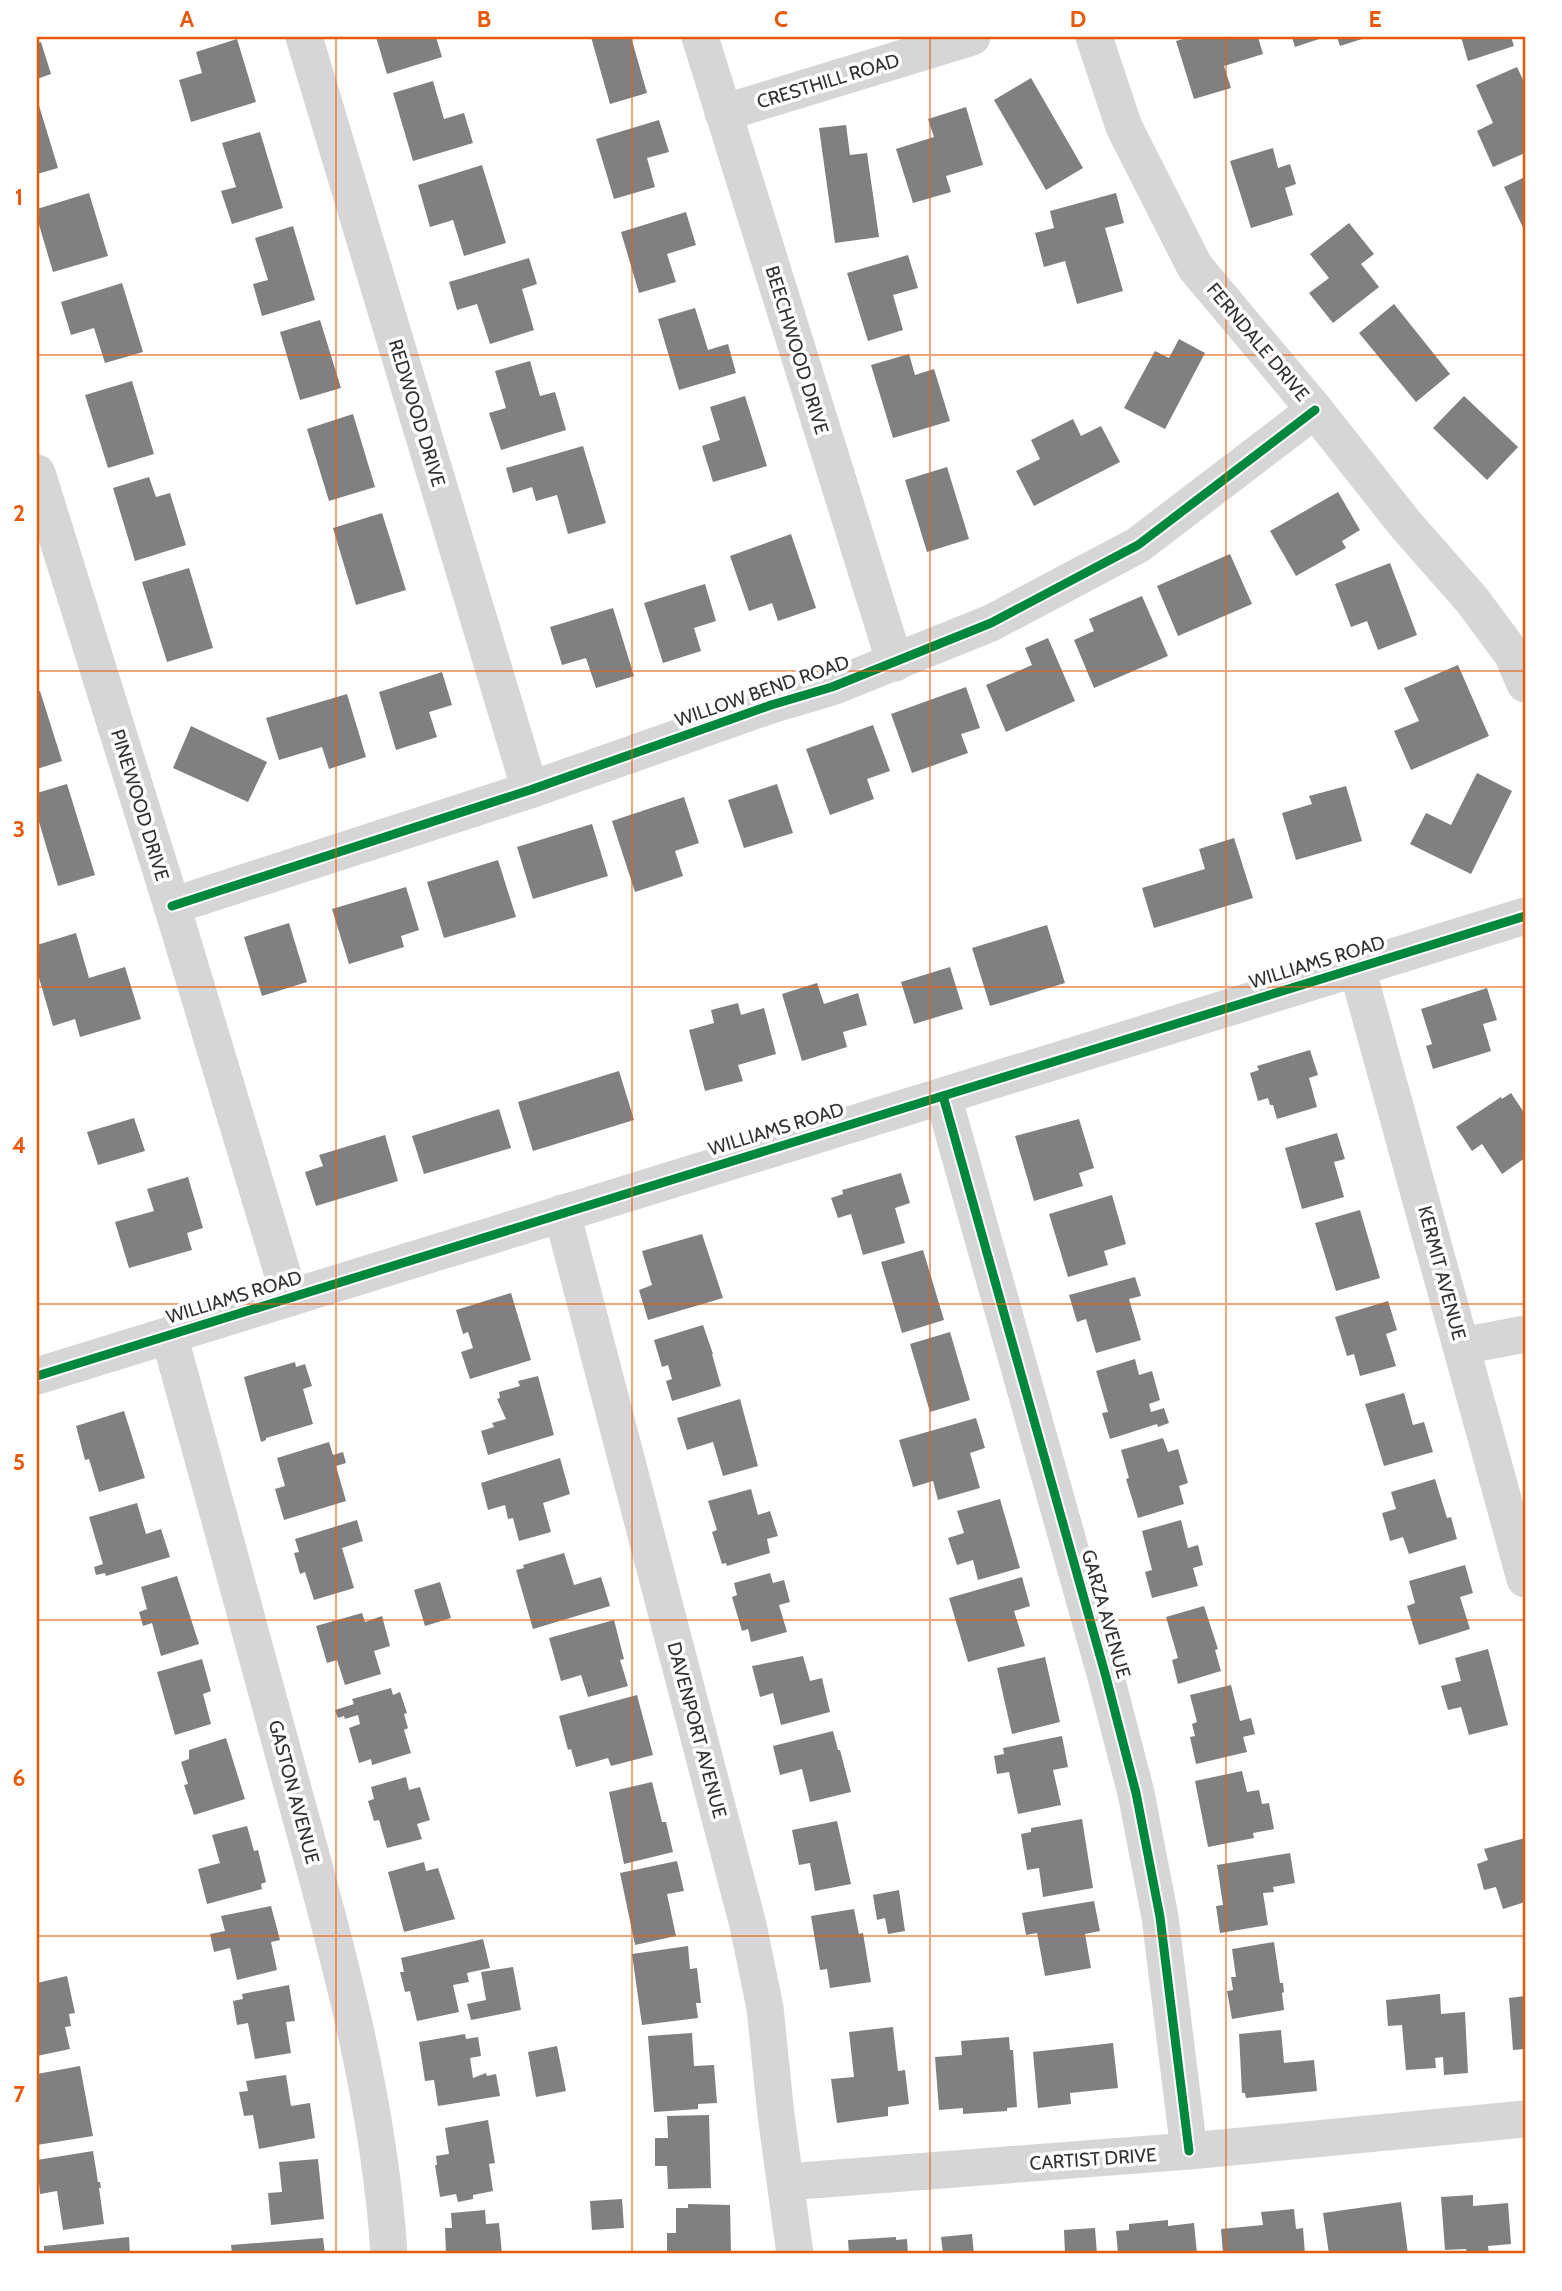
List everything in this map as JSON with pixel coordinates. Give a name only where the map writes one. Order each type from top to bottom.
[{"type":"street","name":"REDWOOD DRIVE","points":[[304,37],[530,789]]},
{"type":"street","name":"BEECHWOOD DRIVE","points":[[699,37],[895,663]]},
{"type":"street","name":"CRESTHILL ROAD","points":[[723,113],[972,37]]},
{"type":"street","name":"FERNDALE DRIVE","points":[[1094,37],[1124,127],[1195,267],[1315,410],[1406,525],[1472,600],[1512,654],[1525,684]]},
{"type":"street","name":"WILLOW BEND ROAD","points":[[172,906],[530,789],[771,705],[832,687],[991,623],[1139,545],[1315,410]]},
{"type":"street","name":"PINEWOOD DRIVE","points":[[37,473],[172,906],[290,1298]]},
{"type":"street","name":"WILLIAMS ROAD","points":[[37,1376],[1525,916]]},
{"type":"street","name":"KERMIT AVENUE","points":[[1357,968],[1525,1579]]},
{"type":"street","name":"GARZA AVENUE","points":[[943,1096],[1136,1793],[1160,1917],[1189,2151]]},
{"type":"street","name":"DAVENPORT AVENUE","points":[[562,1213],[748,1925],[765,2008],[795,2254]]},
{"type":"street","points":[[1462,1346],[1525,1334]]},
{"type":"street","name":"GASTON AVENUE","points":[[169,1335],[331,1928],[360,2044],[385,2196],[389,2254]]},
{"type":"street","name":"CARTIST DRIVE","points":[[786,2182],[1189,2151],[1525,2119]]},
{"type":"building","points":[[376,37],[436,37],[442,57],[387,74]]},
{"type":"building","points":[[591,37],[631,37],[647,93],[610,104]]},
{"type":"building","points":[[1190,37],[1258,37],[1263,54],[1224,66],[1231,88],[1194,99],[1176,41]]},
{"type":"building","points":[[1292,37],[1325,37],[1295,47]]},
{"type":"building","points":[[1337,37],[1368,37],[1340,46]]},
{"type":"building","points":[[1461,37],[1511,37],[1514,46],[1468,61]]},
{"type":"building","points":[[237,39],[256,102],[191,122],[179,80],[202,73],[196,52]]},
{"type":"building","points":[[41,42],[51,74],[37,79],[37,43]]},
{"type":"building","points":[[1517,67],[1525,84],[1525,153],[1493,167],[1477,131],[1493,123],[1476,85]]},
{"type":"building","points":[[1031,78],[1083,168],[1046,190],[994,100]]},
{"type":"building","points":[[433,81],[444,119],[464,113],[473,143],[413,161],[393,93]]},
{"type":"building","points":[[37,99],[58,168],[37,174]]},
{"type":"building","points":[[966,107],[983,165],[946,176],[951,192],[913,203],[896,149],[934,137],[928,119]]},
{"type":"building","points":[[659,120],[669,152],[647,158],[655,187],[614,199],[596,139]]},
{"type":"building","points":[[846,125],[850,155],[867,153],[879,237],[835,243],[819,128]]},
{"type":"building","points":[[260,132],[283,208],[232,224],[221,191],[236,187],[222,143]]},
{"type":"building","points":[[1273,148],[1278,168],[1290,164],[1296,184],[1285,188],[1293,215],[1251,228],[1230,161]]},
{"type":"building","points":[[482,165],[506,243],[464,256],[453,220],[430,227],[418,185]]},
{"type":"building","points":[[1525,177],[1525,232],[1504,187]]},
{"type":"building","points":[[89,193],[108,256],[53,272],[37,218],[37,209]]},
{"type":"building","points":[[1116,193],[1124,223],[1105,228],[1123,291],[1077,304],[1065,261],[1044,267],[1035,233],[1054,228],[1050,211]]},
{"type":"building","points":[[686,212],[696,245],[667,254],[676,282],[639,293],[621,232]]},
{"type":"building","points":[[1349,223],[1374,254],[1361,264],[1379,287],[1333,323],[1309,293],[1329,278],[1310,254]]},
{"type":"building","points":[[293,226],[315,300],[262,316],[253,284],[268,280],[255,238]]},
{"type":"building","points":[[908,255],[918,288],[893,295],[903,330],[868,341],[847,273]]},
{"type":"building","points":[[529,258],[537,284],[522,289],[534,330],[490,344],[477,304],[457,310],[449,282]]},
{"type":"building","points":[[122,283],[143,352],[105,363],[94,328],[71,335],[61,302]]},
{"type":"building","points":[[1394,304],[1450,374],[1416,402],[1359,333]]},
{"type":"building","points":[[695,308],[708,350],[728,344],[736,373],[679,390],[658,319]]},
{"type":"building","points":[[320,320],[341,388],[300,400],[280,332]]},
{"type":"building","points":[[1179,339],[1205,353],[1165,429],[1124,408],[1155,351],[1169,358]]},
{"type":"building","points":[[909,354],[915,375],[934,369],[950,421],[893,438],[871,365]]},
{"type":"building","points":[[530,361],[540,396],[555,392],[566,430],[501,450],[489,413],[506,408],[495,371]]},
{"type":"building","points":[[132,381],[154,454],[108,468],[85,395]]},
{"type":"building","points":[[745,396],[767,466],[713,482],[702,446],[720,440],[710,407]]},
{"type":"building","points":[[1464,396],[1518,447],[1487,480],[1433,428]]},
{"type":"building","points":[[353,414],[375,487],[329,501],[307,429]]},
{"type":"building","points":[[1073,419],[1081,436],[1101,426],[1120,462],[1034,506],[1016,471],[1040,459],[1031,440]]},
{"type":"building","points":[[583,446],[606,523],[568,534],[557,495],[536,501],[532,487],[513,493],[506,468]]},
{"type":"building","points":[[947,467],[969,539],[927,552],[905,480]]},
{"type":"building","points":[[149,477],[156,497],[170,493],[186,545],[135,561],[113,488]]},
{"type":"building","points":[[1338,492],[1360,530],[1342,541],[1346,548],[1296,576],[1270,531]]},
{"type":"building","points":[[382,513],[406,590],[356,605],[333,528]]},
{"type":"building","points":[[791,534],[816,608],[778,621],[772,603],[749,611],[730,556]]},
{"type":"building","points":[[1230,554],[1252,604],[1178,636],[1157,586]]},
{"type":"building","points":[[1390,563],[1417,635],[1378,650],[1367,621],[1351,627],[1335,584]]},
{"type":"building","points":[[189,568],[213,648],[167,662],[142,582]]},
{"type":"building","points":[[705,584],[716,621],[694,628],[701,651],[663,663],[644,603]]},
{"type":"building","points":[[1142,596],[1168,656],[1094,688],[1074,640],[1094,631],[1089,619]]},
{"type":"building","points":[[613,608],[634,676],[596,688],[586,658],[562,665],[550,627]]},
{"type":"building","points":[[1048,638],[1075,701],[1006,732],[986,685],[1032,665],[1025,648]]},
{"type":"building","points":[[1458,665],[1489,736],[1411,770],[1394,731],[1419,721],[1404,688]]},
{"type":"building","points":[[442,672],[452,705],[429,712],[437,737],[396,750],[379,692]]},
{"type":"building","points":[[966,687],[980,728],[961,734],[968,753],[912,773],[891,714]]},
{"type":"building","points":[[40,691],[62,761],[37,769],[37,692]]},
{"type":"building","points":[[347,694],[366,757],[329,769],[322,747],[279,760],[266,718]]},
{"type":"building","points":[[873,725],[890,771],[867,779],[874,799],[830,815],[806,749]]},
{"type":"building","points":[[191,726],[267,762],[248,802],[173,768]]},
{"type":"building","points":[[1477,773],[1512,791],[1471,874],[1410,844],[1426,813],[1451,825]]},
{"type":"building","points":[[67,784],[95,875],[58,886],[37,815],[37,793]]},
{"type":"building","points":[[777,784],[793,833],[744,848],[728,800]]},
{"type":"building","points":[[1346,786],[1362,841],[1296,860],[1282,813],[1312,804],[1309,796]]},
{"type":"building","points":[[684,797],[699,843],[675,851],[683,876],[635,892],[612,821]]},
{"type":"building","points":[[592,824],[608,876],[533,899],[517,847]]},
{"type":"building","points":[[1234,838],[1253,898],[1154,928],[1142,888],[1205,869],[1199,849]]},
{"type":"building","points":[[498,860],[516,917],[444,938],[427,882]]},
{"type":"building","points":[[406,887],[419,930],[401,936],[404,947],[349,964],[332,909]]},
{"type":"building","points":[[289,923],[307,982],[262,996],[244,937]]},
{"type":"building","points":[[1047,925],[1065,983],[990,1006],[972,948]]},
{"type":"building","points":[[76,933],[89,978],[125,967],[141,1019],[80,1037],[75,1019],[53,1026],[37,971],[37,945]]},
{"type":"building","points":[[950,967],[963,1009],[914,1024],[901,982]]},
{"type":"building","points":[[817,983],[824,1004],[858,993],[867,1025],[843,1032],[847,1047],[802,1061],[782,994]]},
{"type":"building","points":[[1487,988],[1497,1020],[1483,1024],[1491,1051],[1433,1069],[1426,1046],[1432,1044],[1421,1009]]},
{"type":"building","points":[[738,1003],[741,1015],[764,1008],[776,1054],[738,1065],[743,1081],[705,1091],[689,1030],[714,1023],[711,1010]]},
{"type":"building","points":[[1310,1050],[1318,1075],[1309,1078],[1317,1107],[1277,1119],[1268,1098],[1258,1101],[1250,1073],[1259,1070],[1257,1066]]},
{"type":"building","points":[[619,1071],[634,1120],[533,1151],[518,1102]]},
{"type":"building","points":[[1511,1093],[1525,1114],[1525,1158],[1502,1174],[1482,1144],[1472,1151],[1456,1127]]},
{"type":"building","points":[[499,1109],[511,1148],[424,1174],[412,1136]]},
{"type":"building","points":[[134,1118],[145,1151],[98,1165],[87,1132]]},
{"type":"building","points":[[1079,1119],[1094,1168],[1079,1173],[1083,1186],[1034,1201],[1015,1136]]},
{"type":"building","points":[[1337,1133],[1345,1159],[1334,1162],[1344,1197],[1302,1209],[1285,1148]]},
{"type":"building","points":[[385,1135],[398,1181],[316,1206],[305,1172],[323,1166],[319,1155]]},
{"type":"building","points":[[901,1173],[910,1203],[895,1208],[905,1243],[863,1255],[851,1214],[838,1218],[831,1198],[843,1194],[842,1190]]},
{"type":"building","points":[[188,1177],[203,1228],[187,1233],[192,1250],[129,1268],[115,1222],[154,1211],[147,1189]]},
{"type":"building","points":[[1112,1195],[1126,1244],[1104,1251],[1108,1265],[1068,1277],[1049,1214]]},
{"type":"building","points":[[1360,1210],[1380,1278],[1336,1291],[1315,1223]]},
{"type":"building","points":[[702,1234],[723,1298],[648,1320],[639,1290],[652,1285],[642,1251]]},
{"type":"building","points":[[923,1250],[944,1320],[902,1333],[881,1262]]},
{"type":"building","points":[[1135,1277],[1141,1296],[1129,1299],[1141,1340],[1096,1353],[1086,1319],[1077,1322],[1069,1295]]},
{"type":"building","points":[[511,1293],[531,1360],[470,1379],[461,1352],[473,1348],[468,1332],[463,1334],[456,1310]]},
{"type":"building","points":[[1388,1301],[1397,1330],[1386,1334],[1396,1366],[1360,1376],[1354,1354],[1347,1356],[1335,1317]]},
{"type":"building","points":[[703,1325],[721,1386],[672,1401],[666,1381],[672,1379],[668,1365],[662,1367],[654,1340]]},
{"type":"building","points":[[950,1332],[970,1400],[930,1412],[910,1344]]},
{"type":"building","points":[[1135,1359],[1139,1375],[1152,1371],[1160,1400],[1149,1404],[1151,1412],[1164,1408],[1169,1423],[1158,1427],[1157,1424],[1110,1439],[1102,1413],[1108,1412],[1096,1371]]},
{"type":"building","points":[[295,1362],[296,1367],[305,1364],[312,1386],[303,1389],[313,1424],[266,1438],[261,1442],[244,1377]]},
{"type":"building","points":[[538,1376],[554,1435],[488,1455],[481,1431],[494,1427],[492,1423],[506,1419],[497,1399],[500,1398],[499,1392],[520,1386],[518,1381]]},
{"type":"building","points":[[1404,1393],[1413,1425],[1424,1422],[1433,1452],[1384,1466],[1365,1404]]},
{"type":"building","points":[[740,1399],[758,1466],[723,1476],[713,1442],[687,1450],[677,1418]]},
{"type":"building","points":[[124,1411],[145,1478],[99,1492],[89,1459],[85,1460],[76,1426]]},
{"type":"building","points":[[976,1418],[985,1448],[970,1453],[980,1488],[938,1500],[933,1481],[913,1487],[899,1440]]},
{"type":"building","points":[[1163,1438],[1168,1452],[1178,1449],[1188,1483],[1179,1486],[1184,1504],[1138,1518],[1126,1479],[1129,1478],[1121,1450]]},
{"type":"building","points":[[329,1442],[333,1455],[343,1452],[346,1463],[336,1466],[346,1501],[284,1520],[275,1489],[285,1486],[277,1458]]},
{"type":"building","points":[[560,1458],[570,1494],[543,1503],[551,1532],[519,1541],[513,1518],[508,1519],[505,1505],[488,1510],[481,1483]]},
{"type":"building","points":[[1435,1479],[1447,1518],[1451,1517],[1457,1539],[1409,1554],[1403,1537],[1390,1541],[1382,1513],[1396,1509],[1391,1492]]},
{"type":"building","points":[[751,1489],[758,1515],[770,1511],[778,1536],[767,1539],[770,1553],[727,1566],[726,1563],[722,1564],[712,1532],[717,1530],[708,1501]]},
{"type":"building","points":[[1000,1499],[1020,1568],[978,1580],[973,1560],[957,1565],[948,1538],[964,1533],[957,1511]]},
{"type":"building","points":[[137,1503],[146,1534],[161,1529],[170,1557],[106,1576],[105,1573],[96,1575],[94,1567],[103,1564],[89,1517]]},
{"type":"building","points":[[357,1520],[363,1541],[342,1548],[354,1588],[314,1600],[305,1572],[300,1574],[294,1553],[299,1552],[295,1539]]},
{"type":"building","points":[[1181,1520],[1188,1548],[1198,1545],[1203,1565],[1193,1568],[1198,1586],[1152,1598],[1145,1572],[1152,1570],[1142,1531]]},
{"type":"building","points":[[564,1553],[574,1585],[601,1577],[610,1606],[533,1629],[516,1570],[524,1568],[523,1565]]},
{"type":"building","points":[[1465,1565],[1473,1593],[1460,1597],[1470,1629],[1419,1645],[1407,1606],[1415,1603],[1409,1581]]},
{"type":"building","points":[[770,1573],[773,1583],[784,1580],[790,1602],[779,1605],[787,1632],[751,1642],[748,1629],[742,1631],[732,1597],[737,1595],[734,1583]]},
{"type":"building","points":[[177,1576],[199,1644],[161,1656],[152,1623],[143,1626],[139,1612],[147,1609],[141,1587]]},
{"type":"building","points":[[1022,1577],[1030,1606],[1014,1611],[1025,1646],[968,1662],[949,1598]]},
{"type":"building","points":[[440,1582],[451,1618],[425,1626],[414,1590]]},
{"type":"building","points":[[1204,1606],[1218,1649],[1215,1650],[1221,1671],[1178,1684],[1172,1660],[1178,1658],[1166,1617]]},
{"type":"building","points":[[362,1613],[365,1622],[382,1616],[390,1646],[374,1651],[381,1674],[345,1685],[337,1660],[327,1663],[316,1626]]},
{"type":"building","points":[[614,1620],[624,1659],[620,1660],[628,1686],[588,1697],[581,1675],[561,1681],[549,1638]]},
{"type":"building","points":[[1488,1649],[1508,1725],[1469,1735],[1461,1707],[1448,1710],[1441,1686],[1461,1681],[1455,1658]]},
{"type":"building","points":[[803,1656],[810,1681],[822,1678],[830,1712],[781,1725],[773,1693],[760,1697],[752,1666]]},
{"type":"building","points":[[1045,1657],[1060,1722],[1012,1734],[997,1668]]},
{"type":"building","points":[[202,1659],[211,1691],[203,1694],[211,1724],[175,1735],[157,1672]]},
{"type":"building","points":[[1231,1685],[1240,1721],[1251,1718],[1255,1734],[1243,1737],[1247,1752],[1196,1764],[1190,1737],[1195,1736],[1192,1724],[1197,1722],[1190,1695]]},
{"type":"building","points":[[391,1688],[393,1695],[400,1692],[407,1713],[404,1714],[408,1728],[404,1730],[411,1753],[372,1765],[371,1759],[359,1763],[349,1728],[360,1724],[358,1715],[338,1718],[335,1710],[354,1704],[352,1699]]},
{"type":"building","points":[[637,1695],[653,1755],[611,1766],[608,1758],[576,1767],[571,1749],[568,1750],[559,1716]]},
{"type":"building","points":[[833,1731],[851,1792],[810,1802],[802,1769],[780,1775],[773,1746]]},
{"type":"building","points":[[1062,1736],[1068,1767],[1053,1770],[1061,1805],[1018,1814],[1009,1772],[997,1774],[994,1756],[1004,1754],[1003,1748]]},
{"type":"building","points":[[226,1738],[245,1799],[194,1815],[184,1785],[188,1784],[181,1762],[189,1759],[189,1750]]},
{"type":"building","points":[[1242,1771],[1247,1792],[1259,1790],[1262,1804],[1269,1803],[1274,1829],[1253,1833],[1254,1838],[1208,1847],[1195,1781]]},
{"type":"building","points":[[406,1777],[409,1790],[420,1787],[430,1820],[417,1824],[422,1839],[387,1848],[379,1820],[374,1821],[368,1801],[374,1799],[371,1787]]},
{"type":"building","points":[[652,1782],[673,1852],[624,1864],[609,1792]]},
{"type":"building","points":[[1082,1819],[1093,1888],[1043,1897],[1039,1868],[1027,1870],[1021,1834],[1031,1832],[1031,1828]]},
{"type":"building","points":[[837,1821],[851,1884],[815,1891],[810,1863],[799,1865],[792,1830]]},
{"type":"building","points":[[247,1826],[254,1851],[258,1850],[266,1882],[261,1884],[262,1889],[207,1904],[198,1869],[220,1863],[212,1835]]},
{"type":"building","points":[[1525,1838],[1525,1902],[1503,1909],[1496,1887],[1484,1890],[1477,1864],[1488,1860],[1484,1849]]},
{"type":"building","points":[[1290,1853],[1295,1883],[1273,1887],[1274,1892],[1263,1893],[1268,1925],[1220,1933],[1216,1906],[1223,1905],[1217,1865]]},
{"type":"building","points":[[677,1861],[684,1891],[667,1894],[676,1936],[635,1945],[620,1873]]},
{"type":"building","points":[[424,1862],[426,1871],[438,1868],[455,1919],[404,1932],[388,1872]]},
{"type":"building","points":[[899,1890],[905,1931],[888,1934],[885,1918],[877,1920],[873,1895]]},
{"type":"building","points":[[1094,1901],[1100,1931],[1085,1934],[1091,1968],[1045,1976],[1037,1933],[1026,1935],[1022,1913]]},
{"type":"building","points":[[271,1906],[280,1940],[271,1942],[277,1970],[237,1980],[230,1948],[214,1952],[210,1934],[225,1931],[221,1916]]},
{"type":"building","points":[[854,1909],[859,1934],[863,1933],[871,1982],[830,1988],[827,1969],[820,1970],[811,1916]]},
{"type":"building","points":[[483,1939],[490,1968],[467,1973],[469,1982],[453,1985],[459,2012],[417,2021],[410,1991],[405,1992],[400,1972],[404,1972],[401,1958]]},
{"type":"building","points":[[1274,1942],[1280,1983],[1283,1983],[1284,2010],[1232,2019],[1227,1991],[1233,1990],[1231,1977],[1236,1977],[1232,1949]]},
{"type":"building","points":[[688,1946],[690,1969],[697,1968],[701,2003],[696,2003],[698,2018],[642,2025],[632,1954]]},
{"type":"building","points":[[513,1967],[521,2010],[471,2020],[467,2004],[486,2000],[481,1972]]},
{"type":"building","points":[[67,1976],[75,2013],[69,2014],[71,2026],[65,2027],[70,2049],[37,2056],[37,1983]]},
{"type":"building","points":[[289,1985],[295,2021],[286,2022],[291,2053],[255,2059],[248,2023],[237,2025],[233,2001],[243,1999],[242,1994]]},
{"type":"building","points":[[1440,1994],[1441,2014],[1465,2012],[1468,2073],[1444,2075],[1443,2057],[1435,2058],[1436,2068],[1406,2070],[1402,2025],[1388,2026],[1386,2000]]},
{"type":"building","points":[[1525,1996],[1525,2049],[1513,2050],[1509,1998]]},
{"type":"building","points":[[893,2027],[898,2071],[905,2070],[909,2104],[888,2107],[888,2116],[837,2123],[831,2079],[854,2077],[849,2032]]},
{"type":"building","points":[[1281,2030],[1284,2063],[1314,2060],[1317,2091],[1246,2098],[1245,2093],[1242,2093],[1239,2034]]},
{"type":"building","points":[[692,2033],[694,2066],[714,2065],[717,2103],[698,2104],[698,2109],[654,2112],[648,2036]]},
{"type":"building","points":[[465,2034],[466,2039],[478,2037],[481,2056],[470,2058],[473,2078],[486,2073],[487,2076],[496,2074],[500,2096],[438,2106],[434,2080],[425,2081],[419,2042]]},
{"type":"building","points":[[1009,2037],[1010,2050],[1013,2050],[1017,2107],[1007,2108],[1007,2111],[963,2114],[963,2108],[939,2110],[935,2057],[962,2055],[961,2041]]},
{"type":"building","points":[[1113,2043],[1118,2088],[1070,2093],[1071,2104],[1038,2108],[1033,2052]]},
{"type":"building","points":[[557,2046],[566,2091],[536,2097],[528,2052]]},
{"type":"building","points":[[80,2066],[93,2136],[37,2145],[37,2074]]},
{"type":"building","points":[[286,2075],[291,2106],[310,2103],[315,2138],[259,2149],[253,2115],[244,2116],[239,2092],[248,2091],[246,2081]]},
{"type":"building","points":[[709,2115],[711,2188],[668,2189],[667,2166],[655,2166],[655,2138],[668,2138],[667,2116]]},
{"type":"building","points":[[488,2120],[495,2163],[489,2164],[493,2191],[473,2195],[473,2199],[458,2202],[456,2194],[440,2197],[435,2165],[436,2156],[449,2154],[445,2128]]},
{"type":"building","points":[[93,2151],[101,2188],[104,2224],[63,2230],[57,2191],[40,2194],[37,2160]]},
{"type":"building","points":[[318,2159],[324,2219],[271,2225],[268,2193],[282,2192],[279,2162]]},
{"type":"building","points":[[1473,2195],[1473,2206],[1508,2203],[1511,2244],[1488,2246],[1489,2254],[1467,2254],[1466,2249],[1445,2250],[1441,2197]]},
{"type":"building","points":[[622,2199],[624,2228],[592,2230],[590,2201]]},
{"type":"building","points":[[1401,2202],[1408,2254],[1329,2254],[1323,2213]]},
{"type":"building","points":[[688,2204],[730,2205],[731,2254],[667,2254],[667,2233],[676,2233],[676,2208],[688,2208]]},
{"type":"building","points":[[1294,2209],[1296,2229],[1303,2228],[1305,2254],[1223,2254],[1221,2229],[1263,2225],[1261,2212]]},
{"type":"building","points":[[485,2210],[486,2224],[499,2223],[502,2254],[446,2254],[445,2228],[452,2228],[451,2213]]},
{"type":"building","points":[[1168,2220],[1168,2226],[1194,2223],[1197,2254],[1118,2254],[1116,2231],[1129,2230],[1129,2224]]},
{"type":"building","points":[[1095,2228],[1097,2254],[1065,2254],[1064,2230]]},
{"type":"building","points":[[972,2234],[974,2254],[943,2254],[941,2237]]},
{"type":"building","points":[[129,2237],[130,2254],[44,2254],[44,2246]]},
{"type":"building","points":[[896,2237],[896,2240],[907,2239],[908,2254],[849,2254],[848,2240]]},
{"type":"building","points":[[323,2238],[325,2254],[232,2254],[231,2245]]},
{"type":"cycle path","points":[[172,906],[530,790],[771,705],[832,687],[991,623],[1138,545],[1315,410]]},
{"type":"cycle path","points":[[37,1376],[1525,916]]},
{"type":"cycle path","points":[[943,1096],[1136,1793],[1160,1917],[1189,2151]]}]
